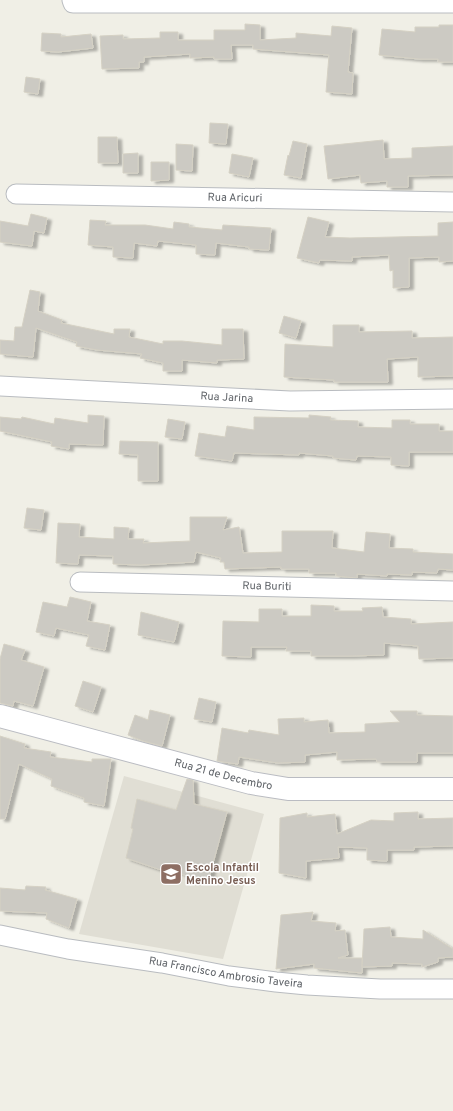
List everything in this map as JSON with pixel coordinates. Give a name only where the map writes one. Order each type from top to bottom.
[{"type":"street","points":[[73,2],[453,3]]},
{"type":"street","name":"Rua Aricuri","points":[[16,194],[453,202]]},
{"type":"street","name":"Rua Jarina","points":[[0,386],[290,401],[453,398]]},
{"type":"street","name":"Rua Buriti","points":[[80,582],[453,591]]},
{"type":"street","name":"Rua 21 de Decembro","points":[[0,716],[251,783],[288,789],[453,789]]},
{"type":"street","name":"Rua Francisco Ambrosio Taveira","points":[[0,935],[68,949],[162,963],[230,976],[276,982],[380,989],[453,989]]},
{"type":"shaded area","name":"Escola Infantil Menino Jesus","points":[[124,776],[264,814],[223,959],[79,934]]},
{"type":"building","points":[[245,24],[260,25],[260,40],[296,38],[296,33],[331,36],[332,26],[352,28],[348,72],[353,73],[352,94],[326,92],[329,55],[253,49],[253,45],[231,45],[232,59],[214,59],[214,57],[190,58],[190,54],[144,57],[144,62],[139,62],[139,68],[102,69],[100,36],[123,35],[123,39],[160,38],[160,32],[178,32],[178,40],[214,40],[214,30],[245,30]]},
{"type":"building","points":[[439,25],[453,25],[453,62],[438,62],[438,59],[419,59],[379,55],[382,29],[415,32],[415,27],[439,27]]},
{"type":"building","points":[[42,33],[61,34],[61,37],[91,34],[93,48],[58,52],[41,51]]},
{"type":"building","points":[[26,77],[40,79],[38,94],[24,92]]},
{"type":"building","points":[[210,123],[228,124],[226,144],[209,143]]},
{"type":"building","points":[[98,137],[117,137],[118,163],[98,163]]},
{"type":"building","points":[[383,140],[384,159],[412,158],[412,148],[453,146],[453,175],[408,176],[408,187],[387,187],[387,181],[361,183],[360,175],[328,179],[324,146]]},
{"type":"building","points":[[293,141],[307,144],[301,178],[284,175],[288,155],[289,156]]},
{"type":"building","points":[[176,144],[193,145],[192,171],[176,170]]},
{"type":"building","points":[[138,153],[138,173],[123,173],[123,154]]},
{"type":"building","points":[[232,154],[253,158],[249,177],[229,173]]},
{"type":"building","points":[[151,162],[169,162],[169,180],[151,181]]},
{"type":"building","points":[[31,214],[47,218],[44,233],[34,231],[32,246],[0,242],[0,221],[28,226]]},
{"type":"building","points":[[308,217],[329,222],[325,237],[350,238],[438,236],[438,223],[453,222],[453,261],[439,262],[439,257],[409,258],[409,287],[393,288],[393,270],[390,271],[389,255],[352,257],[352,261],[320,260],[319,263],[297,258]]},
{"type":"building","points":[[90,220],[106,221],[105,225],[145,225],[173,229],[174,222],[189,224],[189,227],[222,230],[223,225],[271,228],[269,250],[249,249],[249,247],[216,243],[215,255],[196,254],[196,245],[158,241],[157,246],[134,243],[133,258],[113,257],[113,247],[88,245]]},
{"type":"building","points":[[30,290],[40,292],[38,311],[62,320],[61,323],[114,334],[114,329],[130,329],[129,337],[163,344],[163,341],[182,341],[222,345],[222,329],[243,329],[244,359],[217,360],[217,363],[182,360],[182,371],[163,371],[163,363],[140,358],[142,354],[97,350],[76,346],[77,342],[36,328],[33,357],[0,354],[0,340],[14,341],[15,327],[22,327]]},
{"type":"building","points":[[284,316],[301,321],[296,338],[279,333]]},
{"type":"building","points":[[333,325],[359,325],[359,332],[412,331],[412,338],[453,337],[453,376],[418,377],[418,357],[387,359],[388,382],[334,382],[334,380],[284,377],[285,344],[333,347]]},
{"type":"building","points":[[88,415],[104,416],[103,445],[69,444],[69,449],[51,446],[52,442],[0,431],[0,417],[21,419],[22,417],[54,424],[55,418],[88,423]]},
{"type":"building","points":[[309,415],[331,417],[330,420],[358,421],[358,427],[392,428],[392,420],[410,420],[410,424],[439,424],[439,431],[453,431],[453,452],[409,452],[409,466],[391,465],[391,457],[357,456],[356,460],[299,453],[299,455],[234,453],[232,461],[195,456],[199,433],[225,437],[227,426],[254,430],[254,417],[309,418]]},
{"type":"building","points":[[168,419],[185,422],[182,439],[165,437]]},
{"type":"building","points":[[120,441],[158,442],[158,481],[138,481],[138,455],[119,454]]},
{"type":"building","points":[[27,508],[44,510],[41,530],[24,528]]},
{"type":"building","points":[[190,517],[227,517],[223,530],[239,527],[243,553],[282,552],[282,531],[333,531],[332,548],[364,552],[366,532],[390,534],[389,548],[413,549],[413,552],[453,554],[453,570],[438,569],[437,573],[412,572],[412,575],[387,574],[387,576],[357,574],[357,578],[336,576],[336,573],[309,573],[309,569],[281,569],[281,567],[225,569],[224,562],[220,562],[221,558],[196,552],[194,562],[141,565],[113,564],[113,556],[79,555],[78,564],[56,563],[58,523],[80,524],[79,537],[114,539],[114,527],[129,528],[128,539],[144,539],[143,543],[190,541]]},
{"type":"building","points":[[70,597],[91,602],[87,621],[110,625],[105,650],[86,646],[89,635],[56,628],[54,636],[36,632],[43,602],[67,607]]},
{"type":"building","points":[[311,605],[334,606],[334,611],[363,611],[362,608],[382,607],[383,617],[411,619],[411,624],[453,622],[453,658],[419,659],[418,646],[384,643],[384,655],[311,656],[311,651],[286,651],[287,647],[251,647],[251,657],[222,656],[223,621],[259,622],[259,609],[282,609],[282,616],[311,616]]},
{"type":"building","points":[[141,612],[179,622],[174,642],[138,635]]},
{"type":"building","points":[[4,644],[25,650],[21,660],[44,667],[33,706],[14,701],[13,706],[0,703],[0,659]]},
{"type":"building","points":[[83,681],[101,687],[93,712],[75,706]]},
{"type":"building","points":[[199,698],[216,702],[212,722],[194,719]]},
{"type":"building","points":[[150,710],[170,715],[162,746],[128,735],[135,715],[148,720]]},
{"type":"building","points":[[390,711],[417,711],[417,715],[453,716],[453,753],[417,753],[417,762],[377,762],[376,759],[337,760],[337,752],[305,755],[305,762],[278,763],[239,757],[238,764],[217,761],[222,728],[248,733],[249,730],[279,735],[278,719],[304,718],[304,722],[328,720],[329,733],[365,732],[365,724],[400,722]]},
{"type":"building","points":[[0,736],[25,744],[24,748],[51,752],[50,757],[92,762],[92,759],[111,759],[104,806],[84,802],[84,798],[51,786],[52,779],[19,764],[5,819],[0,819]]},
{"type":"building","points":[[187,779],[193,780],[194,804],[227,812],[209,878],[193,879],[163,865],[161,870],[126,858],[133,829],[131,828],[137,799],[176,810]]},
{"type":"building","points":[[418,812],[418,819],[453,818],[453,846],[414,847],[414,850],[387,850],[387,861],[367,860],[367,848],[338,847],[339,858],[306,861],[306,878],[279,873],[280,818],[307,813],[307,817],[335,814],[337,834],[371,820],[394,821],[394,813]]},
{"type":"building","points":[[26,886],[46,887],[45,890],[77,899],[69,928],[46,919],[47,913],[0,911],[0,888],[25,890]]},
{"type":"building","points":[[313,912],[311,921],[336,923],[335,931],[345,930],[348,955],[338,958],[362,958],[362,973],[314,968],[314,964],[276,969],[281,915]]},
{"type":"building","points":[[390,927],[391,937],[423,939],[423,930],[453,949],[453,957],[438,958],[438,962],[422,967],[422,964],[392,963],[392,966],[362,967],[364,929]]},
{"type":"place","name":"Escola Infantil Menino Jesus","points":[[171,874]]}]
